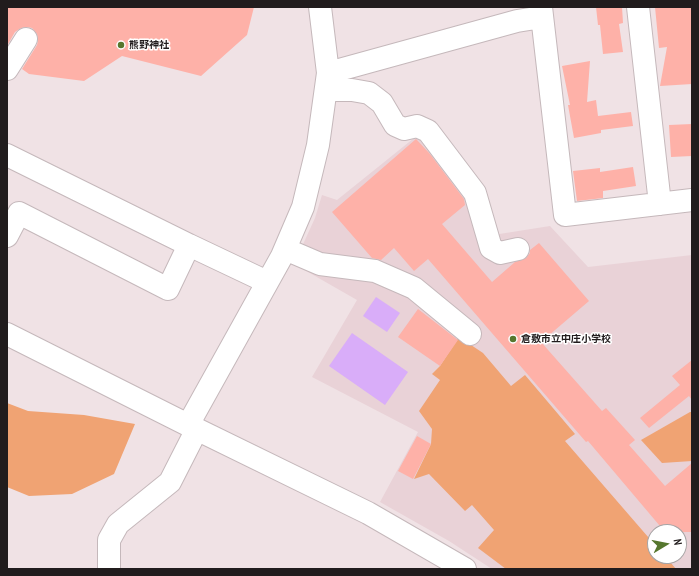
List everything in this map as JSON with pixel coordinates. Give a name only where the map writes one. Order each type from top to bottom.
[{"type":"street","points":[[109,569],[109,540],[118,524],[170,482],[192,427],[285,249],[303,207],[318,145],[327,81],[320,7]]},
{"type":"street","points":[[638,7],[660,204]]},
{"type":"street","points":[[327,81],[517,21],[541,12],[565,215],[692,200]]},
{"type":"street","points":[[7,69],[26,39]]},
{"type":"street","points":[[327,81],[352,90],[369,93],[382,103],[395,125],[404,129],[417,126],[428,131],[475,193],[491,248],[500,253],[518,249]]},
{"type":"street","points":[[7,155],[267,282]]},
{"type":"street","points":[[7,236],[19,213],[168,289],[189,245]]},
{"type":"street","points":[[285,249],[320,264],[375,272],[414,288],[470,334]]},
{"type":"street","points":[[7,334],[368,513],[465,569]]},
{"type":"shaded area","name":"倉敷市立中庄小学校","points":[[434,122],[493,235],[550,226],[588,267],[692,255],[692,569],[492,569],[449,541],[380,502],[418,432],[312,377],[357,300],[294,264],[315,218],[322,195],[337,200]]},
{"type":"shaded area","points":[[376,297],[400,313],[387,332],[363,316]]},
{"type":"shaded area","points":[[352,333],[408,372],[385,405],[329,366]]},
{"type":"shaded area","points":[[459,337],[483,353],[511,386],[525,375],[575,434],[565,441],[647,536],[647,564],[672,564],[676,569],[506,569],[478,548],[494,530],[472,505],[465,511],[429,474],[414,479],[431,444],[432,429],[419,411],[440,380],[432,374],[440,366]]},
{"type":"shaded area","points":[[7,403],[28,411],[84,415],[135,424],[114,474],[72,494],[29,496],[7,487]]},
{"type":"shaded area","points":[[692,412],[692,461],[662,463],[641,440]]},
{"type":"building","name":"熊野神社","points":[[7,7],[254,7],[247,35],[201,76],[122,56],[84,81],[29,74],[22,69],[37,45],[37,34],[32,28],[21,28],[15,32],[7,46]]},
{"type":"building","points":[[596,7],[622,7],[623,23],[619,24],[623,52],[603,54],[600,25],[598,25]]},
{"type":"building","points":[[655,7],[692,7],[692,84],[660,86],[667,47],[659,48]]},
{"type":"building","points":[[590,61],[587,102],[596,100],[598,116],[631,112],[633,126],[601,130],[601,133],[574,138],[568,105],[570,105],[562,66]]},
{"type":"building","points":[[692,124],[692,156],[671,157],[669,125]]},
{"type":"building","points":[[416,139],[430,154],[464,199],[465,205],[442,224],[492,282],[515,262],[526,258],[530,253],[530,250],[539,243],[589,301],[541,342],[602,411],[606,408],[635,440],[629,445],[665,486],[692,463],[692,532],[687,532],[687,524],[658,524],[588,441],[586,442],[428,259],[414,271],[394,248],[381,260],[372,258],[332,212]]},
{"type":"building","points":[[633,167],[636,186],[603,191],[603,198],[577,201],[573,171],[600,168],[600,172]]},
{"type":"building","points":[[418,309],[458,340],[440,366],[398,337]]},
{"type":"building","points":[[692,360],[692,400],[689,396],[649,428],[640,418],[680,385],[672,376]]},
{"type":"building","points":[[417,436],[431,444],[413,479],[398,471]]},
{"type":"place","name":"熊野神社","points":[[121,45]]},
{"type":"place","name":"倉敷市立中庄小学校","points":[[513,339]]}]
